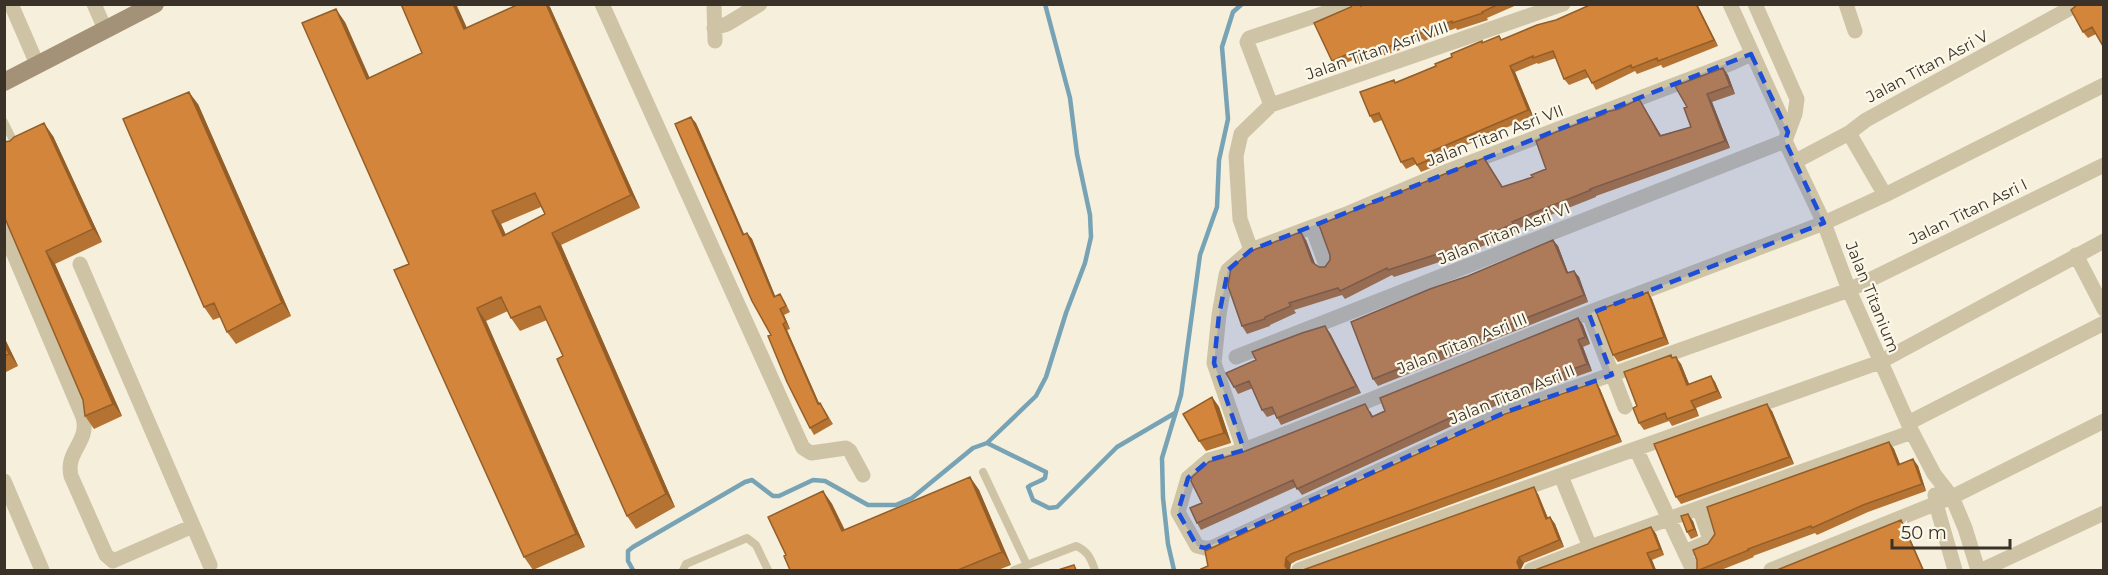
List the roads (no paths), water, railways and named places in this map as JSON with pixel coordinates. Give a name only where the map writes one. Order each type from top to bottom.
[{"type":"street","points":[[11,4],[37,64]]},
{"type":"street","points":[[94,4],[105,29]]},
{"type":"street","points":[[602,4],[803,448],[811,453],[846,448],[863,475]]},
{"type":"street","points":[[714,4],[714,34],[760,4]]},
{"type":"street","points":[[1244,450],[1214,363],[1226,275],[1228,270],[1251,250],[1240,219],[1236,156],[1241,134],[1271,105],[1247,42],[1249,38],[1352,4]]},
{"type":"street","name":"Jalan Titan Asri VIII","points":[[1271,105],[1563,4]]},
{"type":"street","name":"Jalan Titanium","points":[[1730,4],[1824,223],[1849,290],[1880,362],[1934,474],[1952,497],[1980,570]]},
{"type":"street","points":[[1755,4],[1797,99],[1795,114],[1786,137]]},
{"type":"street","points":[[1846,4],[1855,31]]},
{"type":"street","name":"Jalan Titan Asri V","points":[[1796,161],[2078,4]]},
{"type":"street","points":[[4,82],[150,6]]},
{"type":"street","name":"Jalan Titan Asri VII","points":[[1251,250],[1751,54]]},
{"type":"street","name":"Jalan Titan Asri III","points":[[1197,546],[1178,512],[1188,478],[1209,460],[1244,450],[1543,330],[1824,223],[1886,195],[2103,85]]},
{"type":"street","points":[[1849,133],[1886,195]]},
{"type":"street","name":"Jalan Titan Asri VI","points":[[1236,357],[1786,137]]},
{"type":"street","name":"Jalan Titan Asri I","points":[[1849,290],[2103,165]]},
{"type":"street","points":[[1312,227],[1326,266]]},
{"type":"street","points":[[4,231],[83,417],[86,428],[69,467],[106,555],[113,561],[193,526]]},
{"type":"street","points":[[1299,570],[1880,362],[2103,241]]},
{"type":"street","points":[[2076,255],[2103,309]]},
{"type":"street","points":[[80,264],[210,565]]},
{"type":"street","name":"Jalan Titan Asri II","points":[[1197,546],[1204,549],[1211,548],[1506,412],[1849,290]]},
{"type":"street","points":[[1589,314],[1625,407]]},
{"type":"street","points":[[1531,570],[1910,428],[2103,323]]},
{"type":"street","points":[[1772,570],[1952,497],[2103,421]]},
{"type":"street","points":[[1636,449],[1694,570]]},
{"type":"street","name":"Jalan Titanium","points":[[1934,474],[1936,504],[1954,570]]},
{"type":"street","points":[[1561,476],[1590,547]]},
{"type":"street","points":[[4,481],[42,570]]},
{"type":"street","points":[[1685,552],[1710,539],[1699,508]]},
{"type":"street","points":[[1980,570],[2103,513]]},
{"type":"lane","points":[[4,122],[17,148]]},
{"type":"lane","points":[[983,472],[1027,565]]},
{"type":"lane","points":[[683,570],[686,564],[747,538],[756,544],[768,570]]},
{"type":"lane","points":[[1014,570],[1076,546],[1089,554],[1095,570]]},
{"type":"waterway","points":[[987,443],[1036,396],[1046,377],[1085,263],[1091,237],[1090,215],[1077,154],[1070,98],[1045,4]]},
{"type":"waterway","points":[[1174,570],[1168,544],[1163,498],[1162,458],[1181,395],[1200,255],[1217,207],[1219,160],[1228,119],[1222,47],[1233,12],[1242,4]]},
{"type":"waterway","points":[[633,570],[628,561],[628,551],[633,547],[745,482],[752,480],[773,496],[779,496],[813,480],[825,481],[868,505],[896,505],[912,498],[973,448],[987,443],[1046,472],[1045,478],[1028,487],[1033,500],[1049,508],[1057,507],[1117,447],[1175,413]]}]
